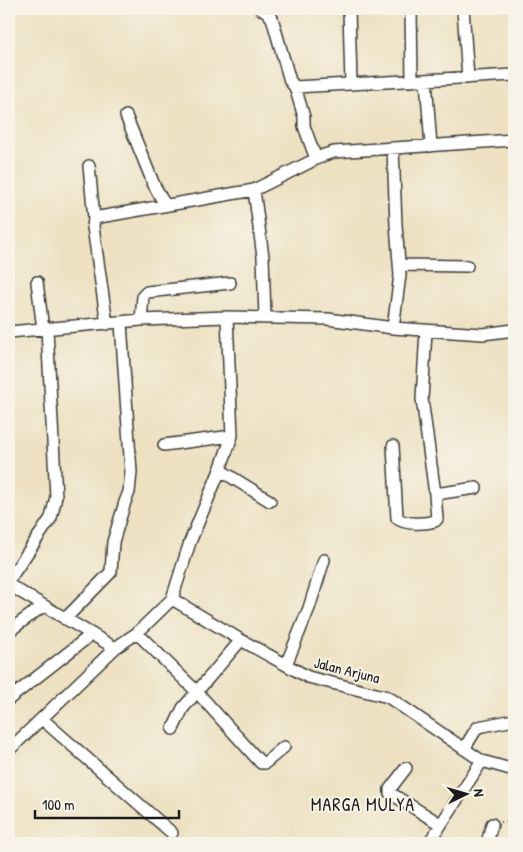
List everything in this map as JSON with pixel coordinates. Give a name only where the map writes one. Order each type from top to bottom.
[{"type":"street","points":[[261,9],[266,11],[272,18],[290,81],[295,87],[304,117],[304,126],[316,159]]},
{"type":"street","points":[[349,9],[351,84]]},
{"type":"street","points":[[410,9],[412,81]]},
{"type":"street","points":[[463,9],[468,78]]},
{"type":"street","points":[[295,87],[514,75]]},
{"type":"street","points":[[426,80],[431,146]]},
{"type":"street","points":[[126,116],[154,185],[165,205]]},
{"type":"street","points":[[94,218],[254,190],[334,152],[514,140]]},
{"type":"street","points":[[393,148],[396,225],[400,265],[393,328]]},
{"type":"street","points":[[89,166],[94,218],[93,227],[107,324]]},
{"type":"street","points":[[254,190],[263,257],[264,318]]},
{"type":"street","points":[[400,265],[467,266]]},
{"type":"street","points":[[9,580],[51,518],[55,502],[45,329],[37,282]]},
{"type":"street","points":[[141,320],[143,296],[147,292],[230,283]]},
{"type":"street","points":[[9,750],[115,648],[137,632],[172,599],[190,542],[232,436],[227,317]]},
{"type":"street","points":[[9,332],[141,320],[227,317],[328,319],[393,328],[482,334],[514,330]]},
{"type":"street","points":[[65,619],[111,572],[113,542],[124,502],[129,492],[132,472],[122,323]]},
{"type":"street","points":[[394,446],[397,518],[407,522],[435,522],[437,519],[435,494],[422,399],[426,331]]},
{"type":"street","points":[[164,445],[232,436]]},
{"type":"street","points":[[220,470],[270,502]]},
{"type":"street","points":[[435,494],[476,488]]},
{"type":"street","points":[[286,666],[309,608],[324,560]]},
{"type":"street","points":[[9,585],[115,648]]},
{"type":"street","name":"Jalan Arjuna","points":[[172,599],[286,666],[308,677],[388,697],[482,761],[514,770]]},
{"type":"street","points":[[9,632],[43,606]]},
{"type":"street","points":[[137,632],[196,691],[261,764],[265,763],[284,746]]},
{"type":"street","points":[[9,699],[92,634]]},
{"type":"street","points":[[173,729],[183,708],[241,640]]},
{"type":"street","points":[[42,719],[172,833]]},
{"type":"street","points":[[464,749],[478,728],[514,720]]},
{"type":"street","points":[[429,843],[482,761]]},
{"type":"street","points":[[406,768],[390,789],[390,793],[440,824]]},
{"type":"street","points":[[487,843],[492,824]]},
{"type":"district","name":"MARGA MULYA","points":[[363,804]]}]
